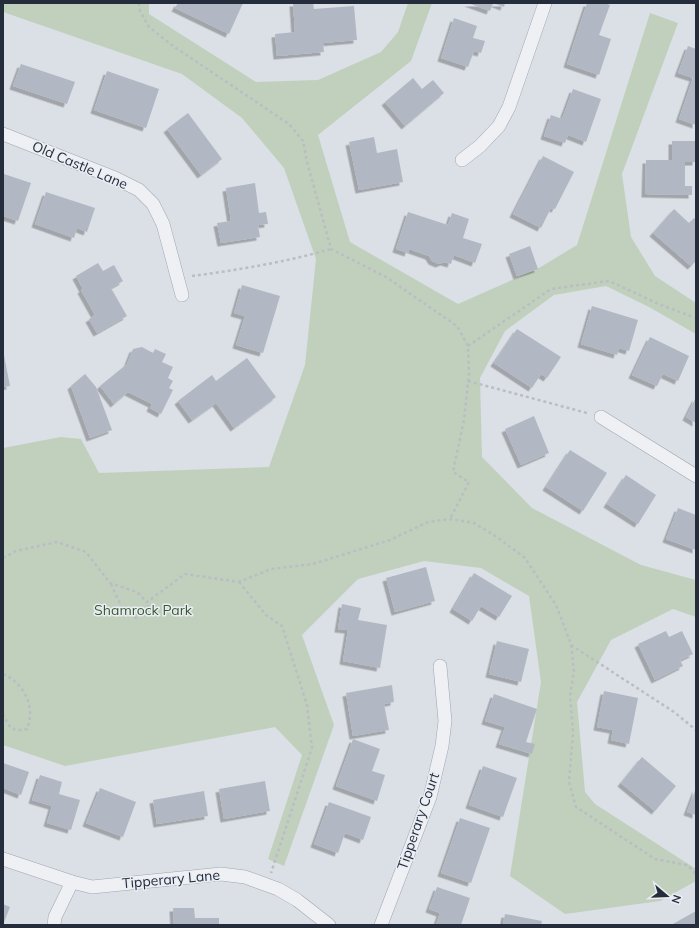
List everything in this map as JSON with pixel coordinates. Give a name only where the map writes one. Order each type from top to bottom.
[{"type":"street","points":[[462,160],[480,146],[499,126],[509,107],[545,3]]},
{"type":"street","name":"Old Castle Lane","points":[[3,134],[115,178],[139,190],[153,204],[163,224],[182,295]]},
{"type":"street","points":[[601,417],[696,476]]},
{"type":"street","name":"Tipperary Court","points":[[381,925],[430,797],[442,746],[445,721],[440,666]]},
{"type":"street","name":"Tipperary Lane","points":[[3,858],[72,882],[92,887],[221,874],[245,876],[278,889],[297,900],[330,925]]},
{"type":"street","points":[[54,925],[56,917],[72,882]]},
{"type":"path","points":[[139,3],[140,11],[149,27],[173,46],[288,124],[303,141],[307,162],[331,249]]},
{"type":"path","points":[[177,278],[222,272],[331,249],[386,277],[457,326],[468,346],[468,381],[464,420],[453,472],[469,482],[450,519]]},
{"type":"path","points":[[468,346],[551,289],[609,281],[661,305],[696,318]]},
{"type":"path","points":[[468,381],[601,417]]},
{"type":"path","points":[[147,602],[185,574],[239,582],[271,569],[313,564],[390,540],[428,522],[450,519],[474,523],[497,537],[525,558],[556,605],[571,644],[574,671],[570,696],[573,732],[569,782],[576,807],[655,859],[687,865],[696,874]]},
{"type":"path","points":[[3,558],[16,551],[57,542],[86,552],[110,583],[126,613],[136,618],[143,615],[148,608],[147,602],[137,592],[110,583]]},
{"type":"path","points":[[239,582],[266,615],[282,626],[307,705],[312,748],[267,885]]},
{"type":"path","points":[[571,644],[674,712],[696,730]]},
{"type":"path","points":[[3,674],[10,677],[20,686],[27,697],[30,710],[30,721],[27,729],[21,730],[12,728],[8,724],[3,714]]},
{"type":"green space","name":"Shamrock Park","points":[[3,3],[149,3],[149,14],[256,82],[318,80],[381,52],[398,32],[408,3],[432,3],[411,61],[318,135],[350,242],[458,304],[539,268],[577,245],[650,13],[678,23],[622,174],[631,237],[655,276],[696,303],[696,334],[649,307],[606,286],[554,295],[505,331],[480,378],[482,457],[532,508],[641,565],[696,580],[696,617],[673,609],[611,640],[577,702],[585,792],[595,804],[696,869],[696,881],[660,901],[565,914],[510,876],[541,682],[529,596],[481,568],[424,561],[358,579],[302,635],[334,725],[284,866],[268,859],[302,755],[275,727],[65,766],[3,745],[3,448],[61,437],[81,439],[99,473],[269,467],[305,365],[316,259],[284,168],[242,118],[182,74],[3,12]]},
{"type":"building","points":[[178,3],[243,3],[229,34],[175,8]]},
{"type":"building","points":[[293,3],[313,3],[314,9],[354,6],[357,40],[323,43],[324,52],[277,56],[275,34],[295,32]]},
{"type":"building","points":[[468,3],[493,3],[490,11]]},
{"type":"building","points":[[493,3],[505,3],[504,7]]},
{"type":"building","points":[[587,3],[604,3],[610,5],[599,35],[611,39],[599,75],[567,64]]},
{"type":"building","points":[[454,18],[477,26],[473,38],[485,41],[481,53],[474,51],[468,67],[441,58]]},
{"type":"building","points":[[688,46],[696,49],[696,125],[679,119],[693,78],[678,73]]},
{"type":"building","points":[[21,64],[75,82],[67,104],[13,86]]},
{"type":"building","points":[[107,71],[159,89],[146,128],[94,110]]},
{"type":"building","points":[[413,78],[422,89],[433,80],[444,93],[405,126],[385,102]]},
{"type":"building","points":[[573,89],[601,99],[586,142],[568,135],[565,143],[544,136],[551,115],[562,119]]},
{"type":"building","points":[[188,113],[222,159],[201,175],[167,129]]},
{"type":"building","points":[[374,137],[377,153],[397,149],[403,182],[359,190],[349,142]]},
{"type":"building","points":[[672,141],[696,141],[696,162],[685,162],[685,186],[692,186],[692,195],[645,194],[646,160],[672,160]]},
{"type":"building","points":[[543,156],[574,172],[555,209],[551,208],[541,228],[513,214]]},
{"type":"building","points":[[4,174],[31,183],[18,221],[3,216]]},
{"type":"building","points":[[255,183],[259,213],[266,212],[268,224],[258,225],[260,237],[221,243],[217,223],[231,221],[226,188]]},
{"type":"building","points":[[46,192],[95,208],[87,232],[77,228],[74,238],[35,224]]},
{"type":"building","points":[[674,209],[689,223],[694,218],[696,220],[696,261],[691,266],[653,233]]},
{"type":"building","points":[[408,212],[448,225],[452,213],[469,219],[463,238],[482,244],[475,263],[454,255],[451,264],[444,262],[439,264],[432,261],[429,256],[409,249],[408,253],[396,249]]},
{"type":"building","points":[[530,246],[538,269],[517,276],[509,254]]},
{"type":"building","points":[[98,263],[103,271],[114,265],[123,281],[111,288],[127,316],[97,333],[89,319],[95,315],[81,290],[83,289],[76,276]]},
{"type":"building","points":[[242,285],[280,296],[263,353],[236,345],[245,316],[234,313]]},
{"type":"building","points":[[592,306],[638,320],[629,351],[619,348],[617,355],[581,344]]},
{"type":"building","points":[[517,329],[561,357],[547,378],[541,374],[532,388],[494,363]]},
{"type":"building","points":[[650,337],[689,356],[678,381],[663,374],[657,386],[632,375]]},
{"type":"building","points":[[142,347],[153,353],[155,349],[166,354],[162,362],[173,367],[168,378],[173,381],[169,388],[173,390],[161,414],[150,408],[152,404],[128,392],[114,404],[100,386],[127,364],[133,349]]},
{"type":"building","points":[[3,350],[10,386],[3,387]]},
{"type":"building","points":[[247,358],[276,397],[234,428],[216,403],[192,420],[178,401],[212,375],[216,381]]},
{"type":"building","points":[[85,374],[96,387],[112,430],[90,438],[71,386]]},
{"type":"building","points":[[696,397],[696,423],[686,417]]},
{"type":"building","points":[[534,416],[549,453],[521,465],[505,429]]},
{"type":"building","points":[[570,450],[607,473],[583,511],[546,487]]},
{"type":"building","points":[[626,475],[656,495],[638,524],[607,504]]},
{"type":"building","points":[[678,508],[696,515],[696,550],[666,539]]},
{"type":"building","points":[[426,567],[435,601],[395,612],[386,578]]},
{"type":"building","points":[[474,573],[512,596],[499,617],[481,606],[472,621],[453,609]]},
{"type":"building","points":[[342,604],[361,608],[358,620],[387,625],[380,668],[343,661],[348,630],[338,629]]},
{"type":"building","points":[[666,631],[669,637],[682,631],[693,654],[680,660],[683,666],[655,680],[638,644]]},
{"type":"building","points":[[497,641],[529,649],[521,682],[489,674]]},
{"type":"building","points":[[392,685],[394,702],[384,704],[389,730],[353,736],[346,693]]},
{"type":"building","points":[[604,691],[638,698],[629,744],[611,740],[613,730],[597,727]]},
{"type":"building","points":[[494,694],[537,709],[526,742],[535,744],[532,754],[499,744],[505,727],[485,721]]},
{"type":"building","points":[[353,739],[380,749],[372,771],[385,775],[377,801],[336,786]]},
{"type":"building","points":[[642,757],[676,786],[655,811],[621,783]]},
{"type":"building","points":[[3,763],[29,772],[21,795],[3,788]]},
{"type":"building","points":[[483,766],[517,778],[503,817],[469,805]]},
{"type":"building","points":[[40,775],[62,782],[59,794],[80,800],[71,830],[47,823],[52,806],[32,800]]},
{"type":"building","points":[[265,781],[270,811],[224,819],[219,789]]},
{"type":"building","points":[[100,788],[136,802],[123,837],[86,823]]},
{"type":"building","points":[[696,788],[696,815],[687,812]]},
{"type":"building","points":[[204,791],[208,816],[157,824],[153,800]]},
{"type":"building","points":[[329,802],[371,817],[363,840],[345,833],[338,853],[314,844]]},
{"type":"building","points":[[460,818],[490,828],[471,883],[441,873]]},
{"type":"building","points":[[437,887],[470,898],[461,925],[436,925],[440,913],[429,909]]},
{"type":"building","points":[[3,904],[10,907],[3,925]]},
{"type":"building","points":[[173,908],[194,908],[195,918],[219,918],[219,925],[174,925]]},
{"type":"building","points":[[696,911],[696,925],[671,925]]},
{"type":"building","points":[[505,914],[542,921],[541,925],[503,925]]}]
